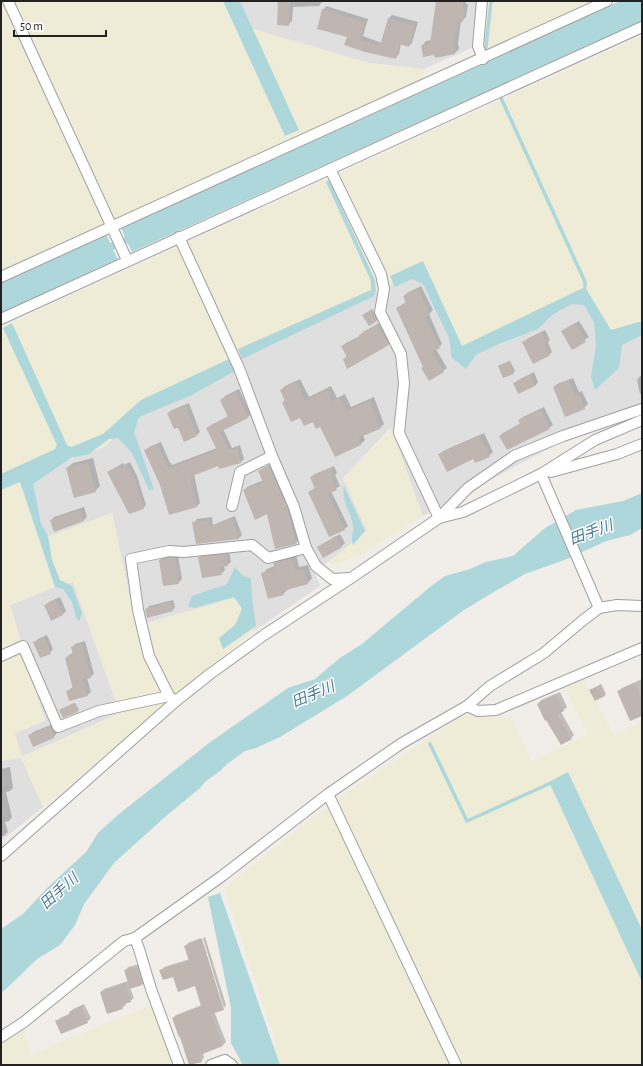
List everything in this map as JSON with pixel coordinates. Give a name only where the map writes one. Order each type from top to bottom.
[{"type":"street","points":[[8,1],[127,260]]},
{"type":"street","points":[[482,1],[478,46],[482,58]]},
{"type":"street","points":[[1,277],[607,1]]},
{"type":"street","points":[[1,319],[127,260],[642,27]]},
{"type":"street","points":[[330,168],[381,274],[384,289],[380,312],[401,354],[404,383],[399,433],[438,518]]},
{"type":"street","points":[[179,237],[239,368],[272,456],[294,507],[306,548],[316,566],[332,579],[351,578]]},
{"type":"street","points":[[1,856],[172,699],[438,518],[468,488],[514,456],[563,436],[642,409]]},
{"type":"street","points":[[438,518],[463,512],[541,474],[595,440],[642,420]]},
{"type":"street","points":[[541,474],[617,454],[642,444]]},
{"type":"street","points":[[232,506],[240,472],[272,456]]},
{"type":"street","points":[[541,474],[599,608]]},
{"type":"street","points":[[172,699],[149,656],[138,610],[131,559],[169,550],[184,552],[252,545],[268,558],[306,548]]},
{"type":"street","points":[[1,1036],[24,1022],[124,941],[135,938],[222,876],[328,794],[402,743],[467,706],[490,686],[544,653],[599,608],[618,605],[642,606]]},
{"type":"street","points":[[1,656],[23,646],[58,728],[99,711],[172,699]]},
{"type":"street","points":[[467,706],[478,711],[496,710],[642,648]]},
{"type":"street","points":[[328,794],[456,1065]]},
{"type":"street","points":[[135,938],[179,1065]]},
{"type":"street","points":[[211,1065],[225,1060],[232,1065]]},
{"type":"shaded area","points":[[1,1],[234,1],[246,27],[369,63],[424,69],[424,79],[1,272]]},
{"type":"shaded area","points":[[234,1],[488,1],[483,43],[424,69],[369,63],[245,27]]},
{"type":"shaded area","points":[[488,1],[600,1],[491,51],[483,43]]},
{"type":"shaded area","points":[[642,36],[642,272],[640,273],[642,283],[642,327],[608,337],[580,299],[461,352],[418,271],[244,354],[231,371],[140,408],[106,446],[25,476],[45,538],[112,513],[136,626],[238,597],[254,631],[43,807],[21,758],[1,761],[1,327]],"holes":[[[73,582],[120,713],[22,757],[15,733],[45,721],[10,605],[62,584]]]},
{"type":"shaded area","points":[[418,271],[580,298],[642,327],[642,415],[559,443],[423,516],[390,428],[343,478],[367,531],[328,562],[314,571],[320,586],[254,631],[238,597],[136,626],[112,513],[45,538],[25,476],[106,446],[140,408],[243,354]]},
{"type":"shaded area","points":[[391,428],[423,516],[362,554],[335,565],[328,562],[367,531],[343,478]]},
{"type":"shaded area","points":[[73,582],[120,713],[21,757],[15,733],[45,721],[10,605],[62,584]]},
{"type":"shaded area","points":[[583,679],[614,735],[642,722],[642,1065],[223,1065],[277,1046],[224,888],[329,805],[464,715],[511,718],[532,762],[588,734],[565,688]]},
{"type":"shaded area","points":[[21,757],[43,807],[1,841],[1,761]]},
{"type":"shaded area","points":[[151,1005],[173,1065],[1,1065],[1,1045],[22,1031],[33,1054]]},
{"type":"water","points":[[223,1],[240,1],[299,130],[285,136]]},
{"type":"water","points":[[620,1],[642,1],[642,21],[132,252],[128,243],[113,250],[118,259],[1,313],[1,282],[106,234],[110,243],[125,237],[121,227]]},
{"type":"water","points":[[329,180],[375,280],[376,291],[374,296],[242,359],[238,349],[371,290],[371,281],[326,182]]},
{"type":"water","points":[[423,261],[462,346],[585,287],[611,330],[642,321],[642,335],[622,345],[619,368],[595,390],[591,377],[596,345],[594,322],[584,305],[572,304],[552,315],[538,329],[494,346],[476,355],[466,369],[452,358],[449,338],[423,284],[412,279],[395,287],[390,276]]},
{"type":"water","points":[[12,323],[67,445],[71,447],[103,434],[141,400],[229,359],[235,371],[190,396],[139,417],[134,432],[154,489],[149,490],[132,453],[118,438],[109,439],[89,454],[71,458],[33,484],[41,523],[48,536],[52,560],[60,580],[72,586],[82,613],[79,621],[76,618],[72,602],[63,589],[55,587],[20,482],[1,490],[1,474],[55,449],[57,445],[3,328]]},
{"type":"water","points":[[344,486],[365,531],[353,545],[353,526],[345,502],[343,491]]},
{"type":"water","name":"田手川","points":[[642,493],[642,528],[630,535],[606,541],[567,559],[525,574],[464,610],[347,696],[280,737],[256,748],[245,751],[227,764],[114,863],[84,904],[75,925],[60,945],[37,959],[5,990],[1,992],[1,929],[23,914],[46,889],[86,852],[98,833],[119,814],[209,743],[288,688],[315,679],[340,658],[362,644],[445,576],[470,569],[486,562],[513,556],[545,528],[576,510],[623,501]]},
{"type":"water","points":[[235,567],[243,576],[251,578],[256,626],[223,649],[219,638],[235,625],[242,609],[234,597],[194,608],[188,606],[192,596],[227,584]]},
{"type":"water","points":[[568,772],[642,930],[642,982],[549,782]]},
{"type":"water","points":[[220,893],[280,1065],[243,1065],[231,1043],[231,1008],[208,897]]},
{"type":"building","points":[[278,1],[290,1],[289,26],[277,25]]},
{"type":"building","points":[[436,1],[463,1],[463,8],[465,8],[463,22],[458,21],[454,48],[455,54],[435,58],[434,55],[423,57],[421,45],[430,44]]},
{"type":"building","points":[[322,9],[365,22],[360,40],[380,46],[388,18],[415,25],[409,47],[399,44],[396,59],[365,52],[344,45],[347,37],[317,29]]},
{"type":"building","points":[[418,289],[430,315],[425,317],[440,348],[432,352],[444,372],[429,381],[421,368],[423,367],[396,308],[406,303],[403,296]]},
{"type":"building","points":[[371,310],[377,321],[369,326],[362,315]]},
{"type":"building","points":[[575,323],[586,342],[572,350],[561,331]]},
{"type":"building","points":[[377,324],[389,345],[347,369],[343,359],[347,357],[341,346],[360,337],[359,335]]},
{"type":"building","points":[[541,332],[547,344],[544,345],[549,356],[533,364],[522,342]]},
{"type":"building","points":[[509,361],[514,374],[503,378],[498,366]]},
{"type":"building","points":[[530,375],[535,386],[518,394],[513,383]]},
{"type":"building","points":[[569,380],[575,395],[578,393],[585,409],[565,417],[553,387]]},
{"type":"building","points":[[296,382],[305,401],[327,390],[332,402],[340,398],[347,411],[370,401],[380,429],[358,438],[361,445],[335,457],[320,427],[316,429],[313,422],[304,426],[300,418],[291,422],[282,402],[285,401],[280,390]]},
{"type":"building","points":[[236,392],[248,418],[220,432],[229,450],[237,448],[241,463],[219,469],[218,466],[190,477],[197,507],[169,515],[160,485],[144,450],[157,444],[169,468],[217,450],[206,428],[228,417],[220,400]]},
{"type":"building","points":[[185,406],[197,436],[184,442],[178,428],[174,429],[167,413]]},
{"type":"building","points":[[541,410],[550,429],[507,450],[499,436],[520,424],[518,420]]},
{"type":"building","points":[[480,436],[490,457],[475,463],[473,459],[447,472],[438,454]]},
{"type":"building","points":[[88,463],[96,492],[74,498],[66,468]]},
{"type":"building","points":[[127,464],[135,479],[144,509],[129,514],[107,472],[120,465],[121,467]]},
{"type":"building","points":[[269,466],[288,509],[296,544],[275,549],[267,514],[255,520],[243,490],[263,482],[258,471]]},
{"type":"building","points":[[331,468],[334,477],[332,478],[337,490],[328,494],[345,530],[329,537],[308,492],[315,489],[310,477]]},
{"type":"building","points":[[80,510],[84,521],[54,532],[50,520]]},
{"type":"building","points":[[232,519],[239,539],[196,544],[192,522],[209,520],[210,527]]},
{"type":"building","points":[[336,536],[342,547],[323,558],[317,547]]},
{"type":"building","points":[[226,554],[228,566],[220,567],[222,575],[202,578],[198,557]]},
{"type":"building","points":[[175,558],[179,584],[163,586],[159,560]]},
{"type":"building","points":[[292,559],[295,571],[304,569],[308,584],[283,591],[284,595],[268,599],[261,573],[275,569],[273,563]]},
{"type":"building","points":[[56,600],[63,615],[51,621],[44,605]]},
{"type":"building","points":[[170,602],[173,611],[147,618],[145,609]]},
{"type":"building","points":[[44,638],[51,654],[40,658],[33,642]]},
{"type":"building","points":[[82,644],[91,678],[83,680],[88,696],[69,701],[66,691],[73,689],[65,658],[73,655],[71,647]]},
{"type":"building","points":[[635,683],[642,699],[642,716],[630,721],[617,691]]},
{"type":"building","points":[[600,685],[605,696],[595,701],[589,690]]},
{"type":"building","points":[[556,695],[564,711],[557,715],[572,739],[561,745],[546,720],[545,721],[537,704]]},
{"type":"building","points":[[74,703],[78,712],[63,718],[59,710]]},
{"type":"building","points":[[50,726],[54,738],[33,747],[28,735]]},
{"type":"building","points":[[202,939],[224,1010],[211,1014],[223,1046],[200,1055],[202,1062],[189,1065],[172,1018],[201,1006],[195,986],[178,992],[173,977],[163,980],[159,970],[189,961],[184,946]]},
{"type":"building","points":[[137,967],[142,985],[130,989],[124,970]]},
{"type":"building","points":[[125,983],[131,1002],[121,1005],[123,1009],[107,1014],[100,992]]},
{"type":"building","points":[[81,1006],[88,1023],[61,1034],[55,1021],[70,1015],[69,1012]]},
{"type":"waterway","points":[[486,47],[491,1]]},
{"type":"waterway","points":[[501,98],[585,282],[585,287]]},
{"type":"waterway","points":[[430,744],[467,821],[551,783]]}]
